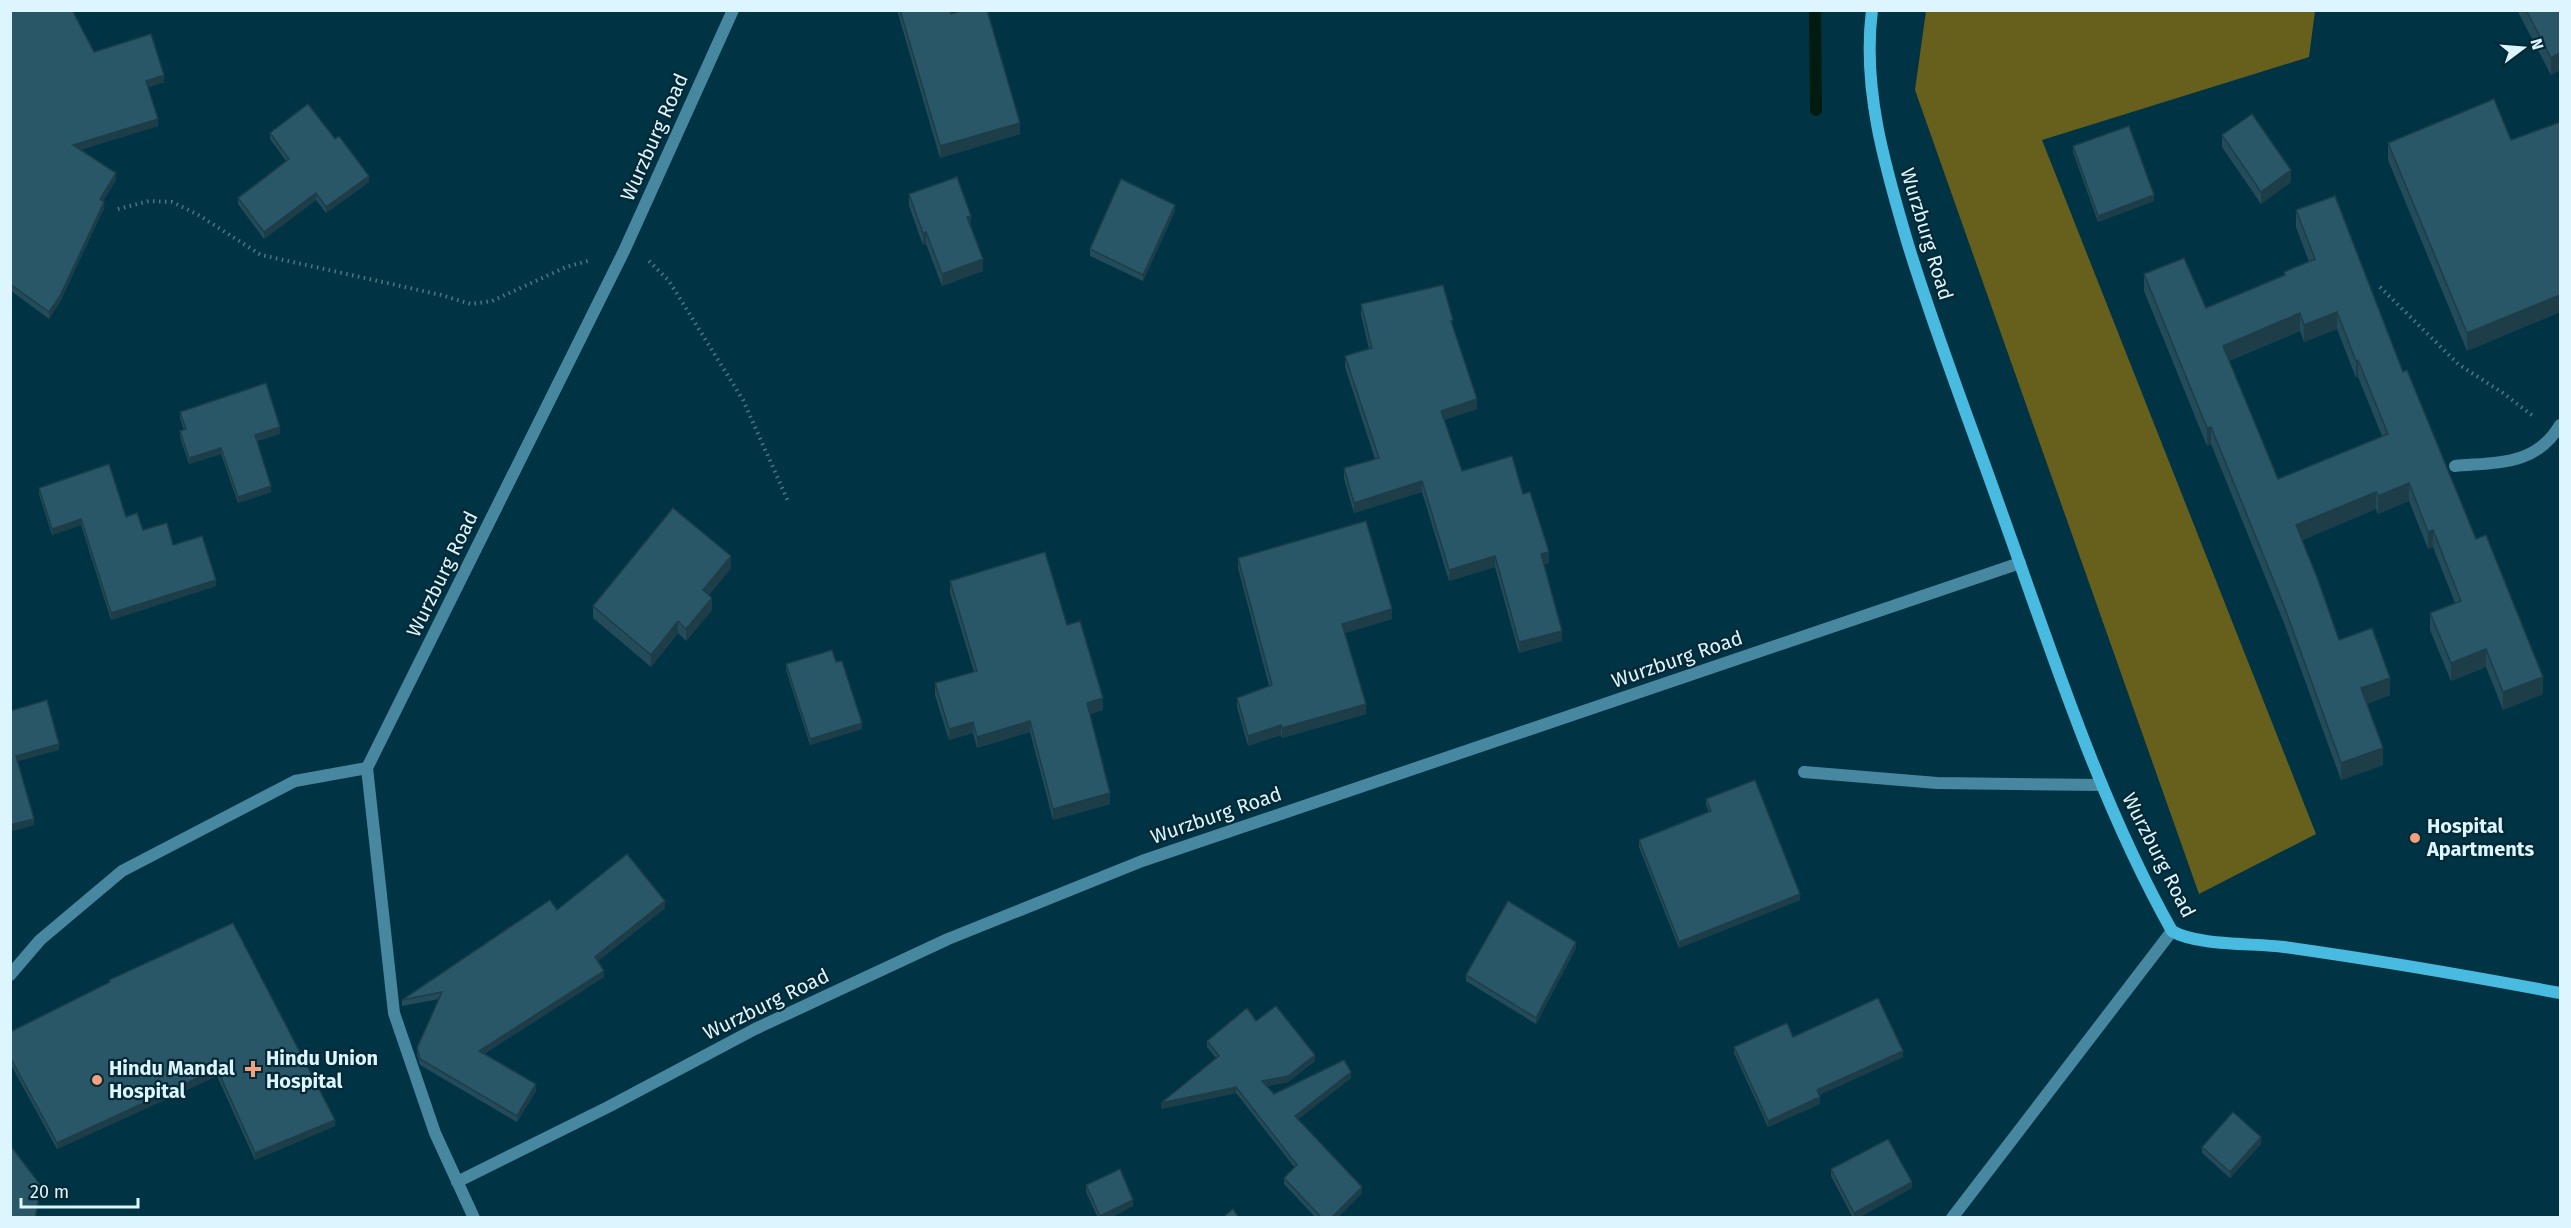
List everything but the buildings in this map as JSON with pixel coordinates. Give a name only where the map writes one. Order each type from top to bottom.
[{"type":"main road","name":"Wurzburg Road","points":[[1872,10],[1869,72],[1876,124],[1890,184],[1925,298],[2102,785],[2172,931],[2182,937],[2196,940],[2256,944],[2366,958],[2560,993]]},
{"type":"street","name":"Wurzburg Road","points":[[367,768],[624,251],[733,10]]},
{"type":"street","points":[[2456,466],[2518,460],[2540,448],[2558,429]]},
{"type":"street","name":"Wurzburg Road","points":[[457,1182],[598,1112],[765,1024],[948,939],[1142,861],[2020,563]]},
{"type":"street","points":[[10,975],[40,940],[122,871],[295,781],[367,768],[394,1013],[435,1133],[474,1218]]},
{"type":"street","points":[[1804,772],[1937,783],[2102,785]]},
{"type":"street","points":[[1952,1218],[2172,931]]},
{"type":"path","points":[[118,209],[149,201],[172,202],[197,214],[261,255],[441,295],[471,304],[492,301],[566,267],[624,251],[643,256],[669,281],[743,400],[788,501]]},
{"type":"path","points":[[2380,287],[2458,364],[2558,429]]},
{"type":"shaded area","points":[[1926,11],[2315,11],[2309,57],[2042,140],[2316,834],[2199,894],[1915,90]]},
{"type":"waterway","points":[[1815,10],[1816,110]]},
{"type":"place","name":"Hospital Apartments","points":[[2415,838]]},
{"type":"place","name":"Hindu Union Hospital","points":[[253,1069]]},
{"type":"place","name":"Hindu Mandal Hospital","points":[[97,1080]]}]
